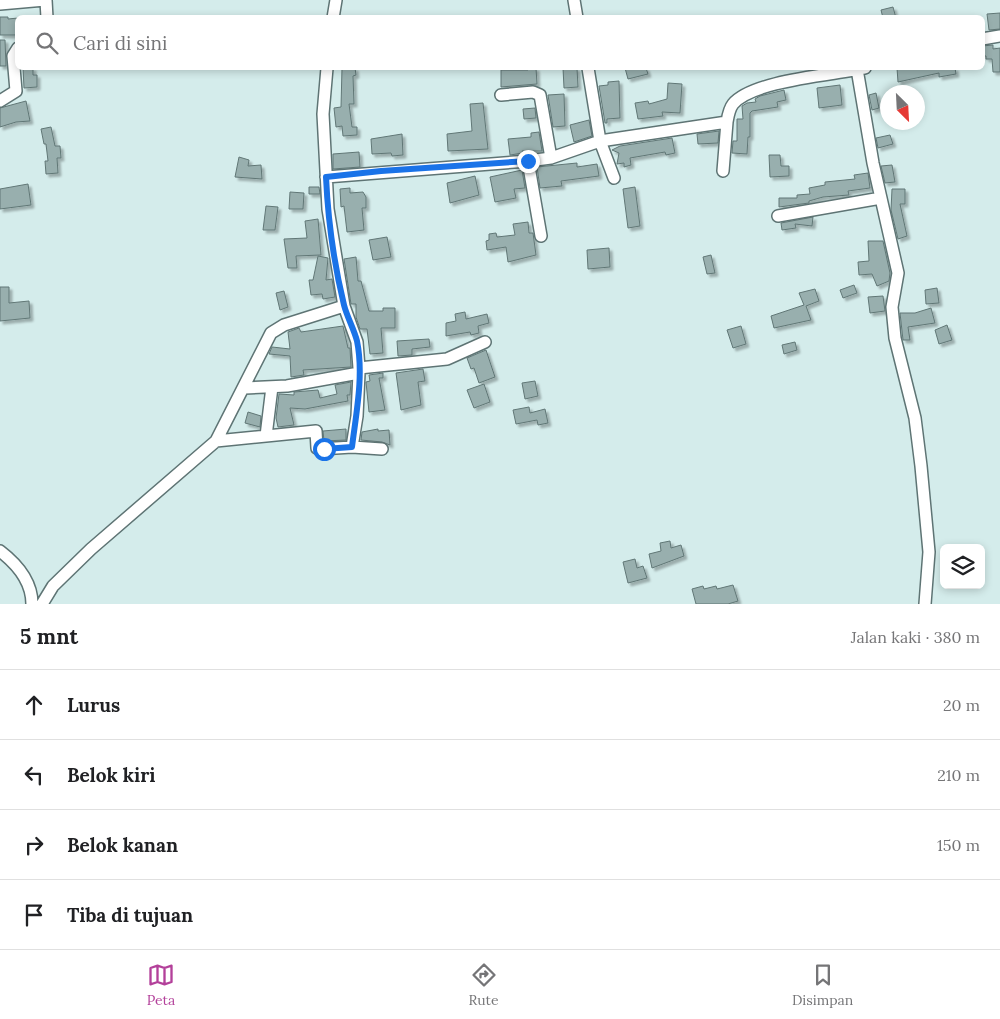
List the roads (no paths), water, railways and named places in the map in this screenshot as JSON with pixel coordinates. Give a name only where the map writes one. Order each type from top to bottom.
[{"type":"street","points":[[0,4],[46,0],[47,15]]},
{"type":"street","points":[[334,15],[336,0]]},
{"type":"street","points":[[574,0],[576,15]]},
{"type":"street","points":[[985,38],[1000,36]]},
{"type":"street","points":[[0,100],[16,91],[13,56],[15,53]]},
{"type":"street","points":[[327,70],[323,114],[328,209],[344,306],[357,342],[359,371],[357,416],[352,447]]},
{"type":"street","points":[[588,70],[600,141],[614,178]]},
{"type":"street","points":[[722,171],[727,122],[732,105],[750,93],[793,79],[849,70]]},
{"type":"street","points":[[861,70],[881,198],[898,274],[892,307],[895,338],[915,418],[921,466],[929,552],[925,604]]},
{"type":"street","points":[[501,94],[533,92],[540,96],[551,158]]},
{"type":"street","points":[[326,177],[551,158],[600,141],[727,122]]},
{"type":"street","points":[[528,161],[541,236]]},
{"type":"street","points":[[778,216],[881,198]]},
{"type":"street","points":[[42,604],[53,586],[91,549],[216,442],[245,388],[263,348],[277,328],[344,306]]},
{"type":"street","points":[[245,388],[318,382],[359,371],[447,359],[485,342]]},
{"type":"street","points":[[266,436],[272,387]]},
{"type":"street","points":[[216,442],[316,431],[317,448],[320,449],[352,447],[382,449]]},
{"type":"street","points":[[0,551],[20,570],[29,585],[32,604]]}]
